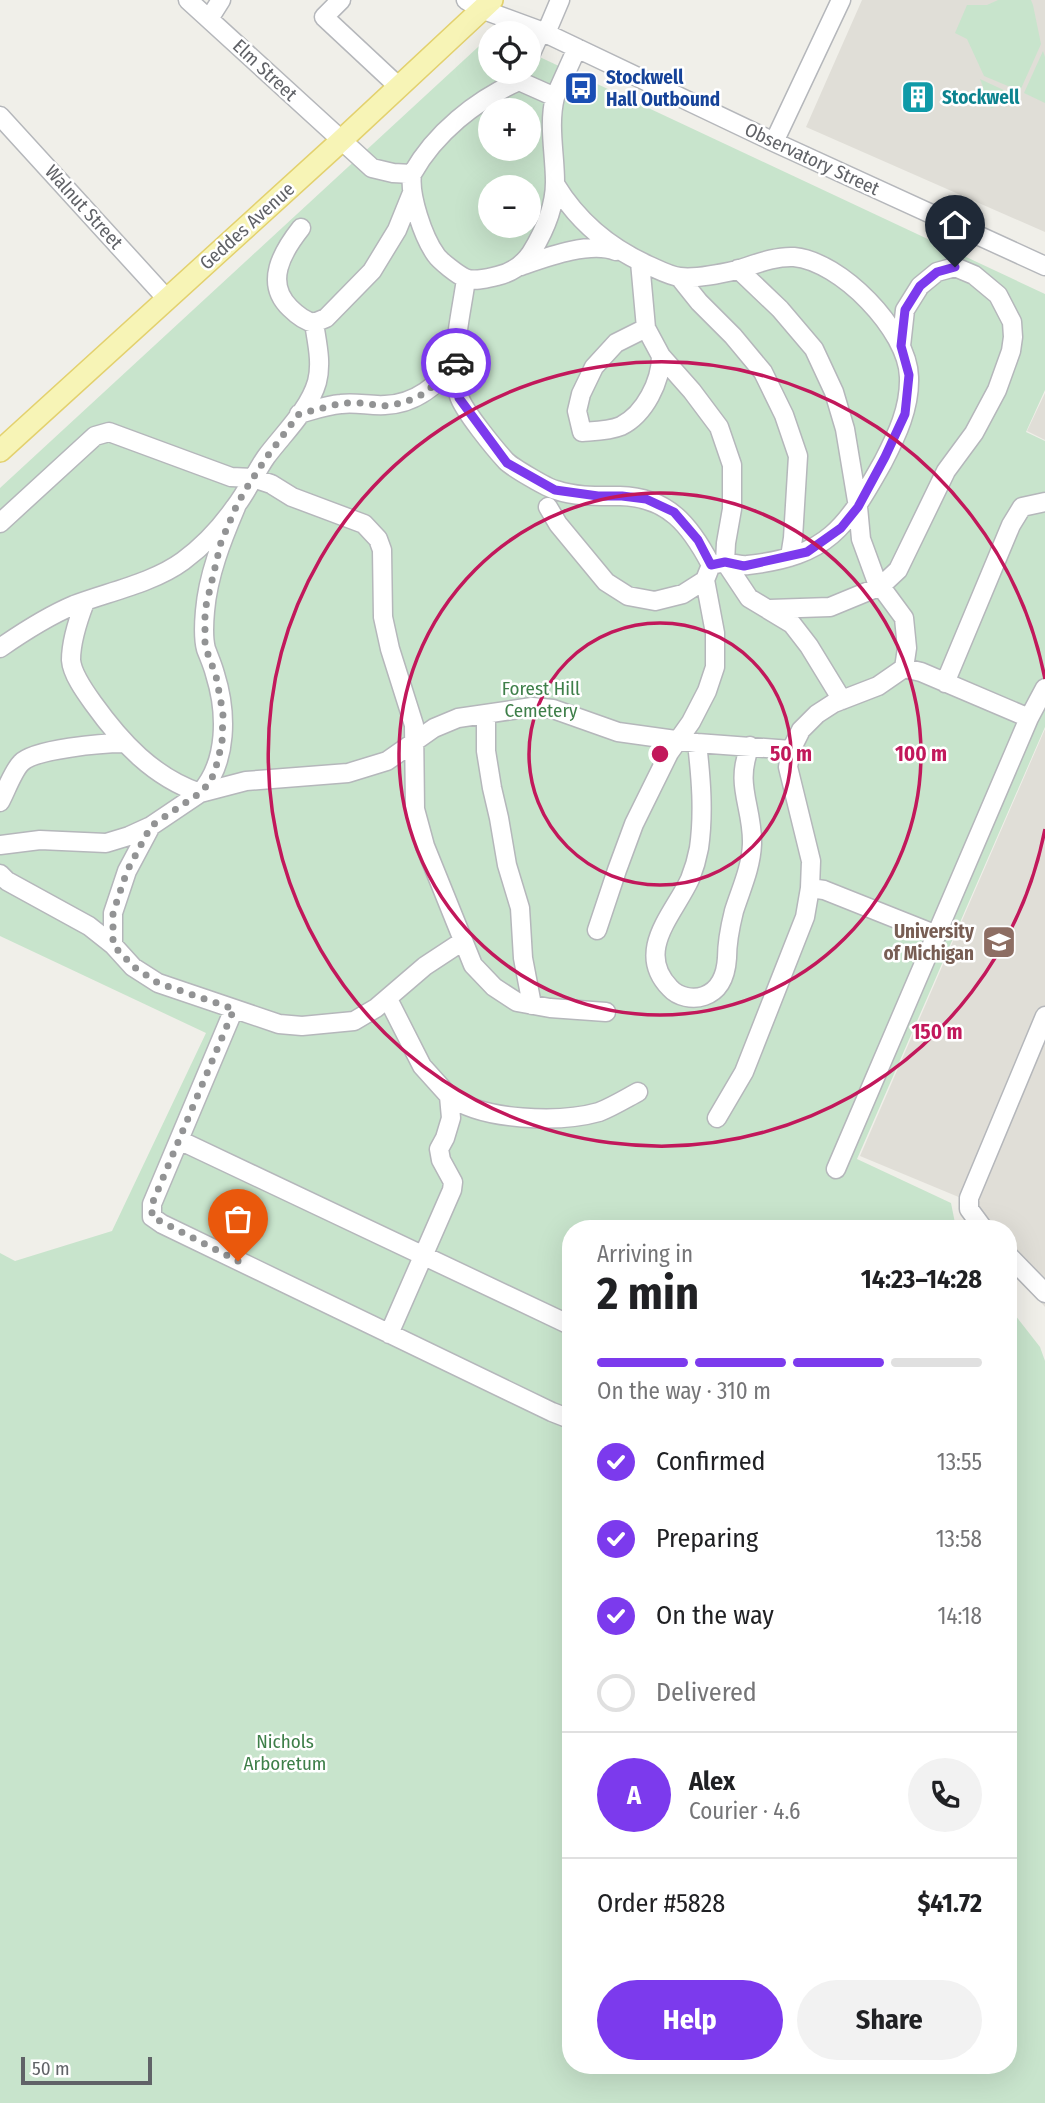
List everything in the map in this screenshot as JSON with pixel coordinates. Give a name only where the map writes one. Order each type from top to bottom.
[{"type":"main road","name":"Geddes Avenue","points":[[0,451],[399,87],[480,3]]},
{"type":"street","name":"Elm Street","points":[[188,0],[372,168],[412,174]]},
{"type":"street","points":[[209,19],[221,0]]},
{"type":"street","points":[[341,0],[324,17],[399,87]]},
{"type":"street","points":[[541,37],[560,0]]},
{"type":"street","points":[[774,142],[841,0]]},
{"type":"street","name":"Observatory Street","points":[[480,3],[1045,266]]},
{"type":"street","points":[[518,267],[530,255],[544,230],[552,206],[555,184],[551,113],[555,97],[577,48]]},
{"type":"street","points":[[509,84],[466,113],[422,156],[412,174],[410,184],[426,238],[438,258],[466,279],[484,279],[566,252],[598,248],[610,248],[678,277],[708,275],[793,257],[817,262],[848,281],[891,328],[901,346],[909,375],[905,414],[858,507],[841,528],[807,552],[744,566],[714,569],[683,594],[655,601],[628,596],[606,582],[558,524],[548,507]]},
{"type":"street","points":[[534,84],[555,97]]},
{"type":"street","name":"Walnut Street","points":[[0,116],[167,299]]},
{"type":"street","points":[[555,184],[571,208],[588,226],[621,253]]},
{"type":"street","points":[[301,228],[281,259],[276,278],[277,287],[285,303],[293,311],[301,318],[314,323],[326,318],[372,271],[397,230],[412,192]]},
{"type":"street","points":[[597,930],[634,824],[670,752],[691,723],[707,691],[715,667],[714,569],[726,543],[732,509],[732,466],[719,427],[661,356],[646,328],[640,262]]},
{"type":"street","points":[[770,609],[830,607],[881,586],[898,570],[946,471],[974,433],[997,390],[1010,351],[1012,321],[998,295],[974,275],[955,267],[937,272],[920,286],[905,310],[901,346]]},
{"type":"street","points":[[738,269],[780,309],[814,349],[834,392],[845,429],[861,539],[876,580],[904,618],[904,668]]},
{"type":"street","points":[[678,277],[733,336],[762,372],[784,415],[799,456],[790,557]]},
{"type":"street","points":[[466,279],[456,361],[459,398],[507,463],[555,490],[646,499],[674,512],[698,540],[714,569],[749,598],[792,624],[809,646],[842,700]]},
{"type":"street","points":[[0,845],[40,841],[106,843],[151,826],[200,793],[210,782],[222,743],[223,713],[216,676],[205,646],[205,610],[221,542],[236,507],[312,394],[318,376],[319,353],[314,323]]},
{"type":"street","points":[[646,328],[616,343],[594,367],[577,411],[582,432],[623,425],[638,411],[656,384],[661,369],[661,356]]},
{"type":"street","points":[[299,414],[342,403],[383,406],[403,403],[421,395],[442,379],[456,361]]},
{"type":"street","points":[[0,523],[95,436],[109,432],[231,477],[253,478],[271,484],[292,497],[364,524],[378,539],[382,550],[383,617],[390,649],[414,725],[415,809],[425,846],[473,965],[494,987],[517,1002],[606,1013]]},
{"type":"street","points":[[945,683],[1011,525],[1022,507],[1045,502]]},
{"type":"street","points":[[0,648],[31,627],[85,601],[158,575],[183,562],[236,507]]},
{"type":"street","points":[[85,601],[73,641],[71,663],[83,690],[114,733],[144,762],[184,788],[200,793],[246,782],[348,773],[387,761],[434,728],[458,718],[532,707],[553,709],[618,732],[696,743],[791,750]]},
{"type":"street","points":[[904,668],[1029,718]]},
{"type":"street","points":[[717,1118],[744,1072],[805,917],[811,861],[788,767],[791,750],[801,730],[817,714],[842,700],[877,686],[904,668]]},
{"type":"street","points":[[836,1169],[1029,718],[1045,688]]},
{"type":"street","points":[[486,714],[486,751],[507,864],[520,908],[523,958],[532,1005]]},
{"type":"street","points":[[0,802],[21,762],[34,754],[104,743],[124,743]]},
{"type":"street","points":[[696,743],[701,800],[698,850],[690,879],[659,934],[655,954],[656,967],[663,981],[675,993],[697,998],[716,990],[722,981],[730,925],[751,856],[752,831],[743,781],[750,746]]},
{"type":"street","points":[[113,945],[113,913],[127,871],[151,826]]},
{"type":"street","points":[[0,874],[18,887],[89,926],[113,945],[134,967],[158,983],[279,1024],[316,1025],[354,1021],[388,999],[425,966],[463,941]]},
{"type":"street","points":[[810,888],[824,890],[937,935]]},
{"type":"street","points":[[388,999],[422,1066],[449,1096],[463,1105],[517,1116],[548,1118],[600,1111],[638,1092]]},
{"type":"street","points":[[234,1009],[152,1204],[152,1217],[562,1416]]},
{"type":"street","points":[[977,1220],[969,1209],[969,1198],[1045,1016]]},
{"type":"street","points":[[389,1334],[453,1186],[439,1149],[451,1118],[449,1096]]},
{"type":"street","points":[[179,1140],[562,1321]]},
{"type":"street","points":[[1017,1264],[1045,1293]]},
{"type":"shaded area","points":[[862,0],[1045,0],[1045,232],[806,127]]},
{"type":"shaded area","points":[[1045,393],[1045,440],[1027,431]]},
{"type":"shaded area","name":"University of Michigan","points":[[1045,729],[1045,1307],[1017,1276],[1017,1220],[971,1220],[961,1198],[860,1156]]},
{"type":"green space","points":[[998,0],[1031,0],[1033,5],[1041,44],[1020,91],[984,76],[967,39],[955,33],[967,5],[987,5]]},
{"type":"green space","name":"Forest Hill Cemetery","points":[[478,47],[478,84],[541,84],[541,58],[1045,294],[1045,390],[1026,432],[1045,441],[1045,727],[857,1159],[951,1203],[954,1220],[562,1220],[562,2074],[1017,2074],[1017,1318],[1040,1347],[1045,1361],[1045,2103],[0,2103],[0,1253],[15,1261],[112,1231],[206,1033],[0,936],[0,488]]},
{"type":"green space","points":[[1043,51],[1045,57],[1045,103],[1024,93]]},
{"type":"green space","points":[[980,79],[1010,93],[1011,97],[992,108],[976,101],[983,87]]},
{"type":"way so far","points":[[238,1261],[152,1217],[152,1204],[234,1009],[158,983],[134,967],[113,945],[113,913],[127,871],[151,826],[200,793],[215,771],[222,743],[223,713],[216,676],[205,646],[205,610],[221,542],[236,507],[253,478],[299,414],[342,403],[383,406],[403,403],[421,395],[442,379],[456,363]]},
{"type":"place","name":"Stockwell Hall Outbound","points":[[581,88]]},
{"type":"place","name":"Stockwell","points":[[918,97]]},
{"type":"place","name":"University of Michigan","points":[[999,942]]},
{"type":"route","points":[[456,363],[459,398],[507,463],[555,490],[646,499],[674,512],[698,540],[711,565],[725,562],[744,566],[772,561],[807,552],[841,528],[858,507],[905,414],[909,375],[901,346],[905,310],[920,286],[937,272],[955,267]]},
{"type":"park label","name":"Nichols Arboretum","points":[[285,1752]]}]
